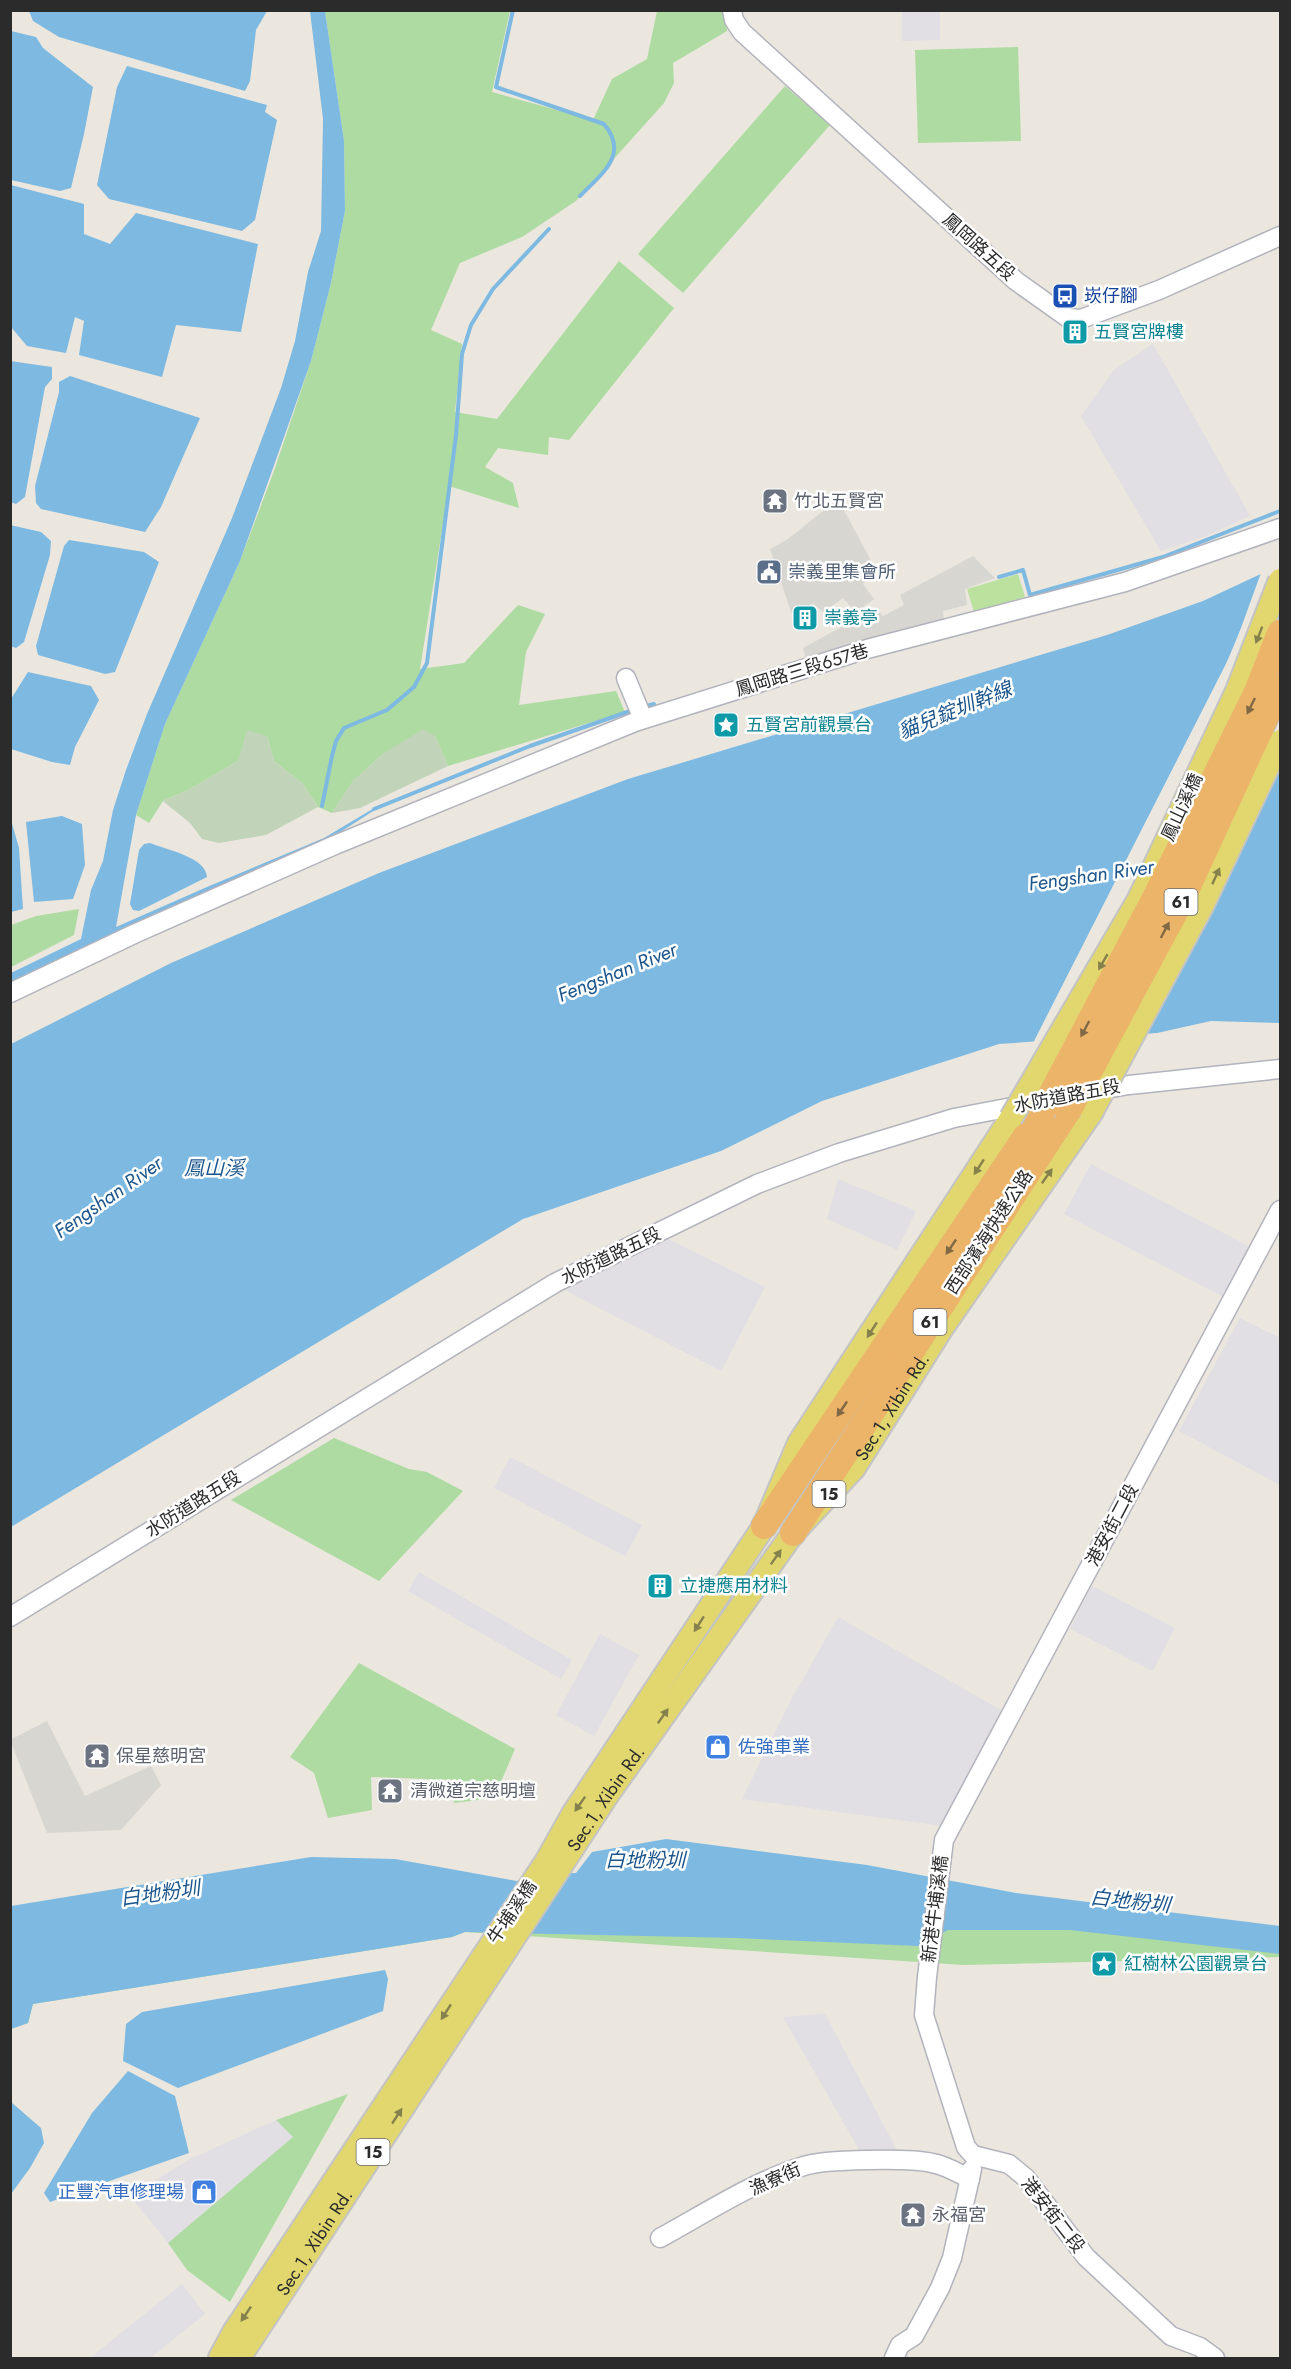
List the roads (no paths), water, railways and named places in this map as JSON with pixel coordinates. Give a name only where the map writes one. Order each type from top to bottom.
[{"type":"highway","name":"鳳山溪橋","points":[[1042,1112],[1178,851],[1257,692],[1281,633]]},
{"type":"highway","name":"61","points":[[1079,1112],[1183,897],[1281,686]]},
{"type":"highway","name":"西部濱海快速公路","points":[[764,1526],[1042,1112]]},
{"type":"highway","name":"西部濱海快速公路","points":[[793,1533],[1079,1112]]},
{"type":"main road","name":"鳳山溪橋","points":[[1011,1118],[1139,899],[1237,691],[1281,580]]},
{"type":"main road","points":[[1079,1112],[1202,906],[1281,741]]},
{"type":"main road","name":"Sec.1, Xibin Rd.","points":[[553,1865],[573,1814],[764,1526],[798,1443],[1011,1118]]},
{"type":"main road","name":"Sec.1, Xibin Rd.","points":[[553,1865],[608,1794],[793,1533]]},
{"type":"main road","name":"牛埔溪橋","points":[[509,1947],[553,1865]]},
{"type":"main road","name":"牛埔溪橋","points":[[478,1962],[553,1865]]},
{"type":"main road","name":"Sec.1, Xibin Rd.","points":[[239,2358],[509,1947]]},
{"type":"main road","name":"Sec.1, Xibin Rd.","points":[[220,2358],[234,2332],[478,1962]]},
{"type":"street","name":"鳳岡路五段","points":[[732,10],[734,20],[742,32],[1016,281],[1068,318],[1081,319],[1159,290],[1281,236]]},
{"type":"street","name":"鳳岡路三段657巷","points":[[10,993],[134,934],[640,711],[1125,582],[1281,528]]},
{"type":"street","points":[[626,678],[640,711]]},
{"type":"street","name":"水防道路五段","points":[[10,1617],[555,1283],[757,1184],[839,1153],[954,1118],[1129,1085],[1281,1069]]},
{"type":"street","name":"港安街二段","points":[[944,1840],[1281,1210]]},
{"type":"street","name":"新港牛埔溪橋","points":[[944,1840],[924,2015],[966,2147],[973,2155]]},
{"type":"street","points":[[894,2358],[900,2345],[914,2336],[940,2288],[952,2258],[970,2179],[973,2155]]},
{"type":"street","name":"港安街二段","points":[[973,2155],[1009,2164],[1026,2178],[1086,2258],[1171,2336],[1200,2347],[1215,2358]]},
{"type":"street","name":"漁寮街","points":[[660,2238],[762,2183],[805,2165],[830,2162],[921,2160],[936,2163],[970,2179]]},
{"type":"water","points":[[29,11],[267,11],[256,30],[250,81],[245,91],[59,37],[33,21]]},
{"type":"water","points":[[310,11],[325,11],[344,141],[345,211],[331,283],[311,361],[240,561],[165,724],[136,815],[116,927],[324,838],[376,807],[378,808],[326,841],[11,987],[11,973],[81,939],[91,890],[103,861],[113,810],[126,770],[147,714],[232,518],[281,388],[295,341],[308,272],[321,231],[323,119]]},
{"type":"water","points":[[11,31],[36,37],[43,48],[93,87],[71,188],[60,191],[11,180]]},
{"type":"water","points":[[127,66],[267,105],[265,112],[277,120],[255,220],[242,231],[109,199],[97,185],[117,87]]},
{"type":"water","points":[[11,185],[84,204],[84,234],[110,244],[136,213],[258,244],[241,332],[176,325],[162,377],[79,355],[84,321],[75,317],[66,353],[27,346],[11,327]]},
{"type":"water","points":[[10,361],[52,367],[52,379],[45,387],[25,497],[16,504],[10,502]]},
{"type":"water","points":[[70,376],[200,418],[161,507],[145,532],[41,509],[36,503],[35,486],[59,392],[59,382]]},
{"type":"water","points":[[10,525],[41,532],[51,541],[50,555],[24,642],[16,648],[10,646]]},
{"type":"water","points":[[69,540],[144,552],[159,562],[115,672],[105,674],[38,655],[36,646],[64,546]]},
{"type":"water","name":"鳳山溪","points":[[1280,565],[1245,619],[1208,707],[1280,703],[1280,1023],[1211,1021],[1157,1033],[999,1044],[822,1101],[721,1151],[523,1219],[11,1527],[11,1044],[171,963],[379,873],[628,779],[1107,635],[1203,601]]},
{"type":"water","points":[[28,672],[91,686],[99,700],[75,747],[70,765],[52,762],[11,749],[11,699]]},
{"type":"water","points":[[62,816],[82,824],[85,865],[73,899],[34,902],[26,822]]},
{"type":"water","points":[[11,820],[19,848],[23,909],[11,912]]},
{"type":"water","points":[[150,843],[193,859],[205,870],[207,877],[139,911],[133,910],[130,904],[139,850],[144,844]]},
{"type":"water","name":"白地粉圳","points":[[666,1839],[867,1865],[1016,1893],[1280,1926],[1280,1954],[1070,1930],[948,1930],[918,1946],[736,1938],[465,1932],[452,1937],[33,2004],[28,2023],[11,2029],[11,1906],[311,1857],[395,1859],[517,1881],[532,1873],[576,1873],[592,1852]]},
{"type":"water","points":[[385,1970],[388,1979],[383,2011],[178,2088],[123,2061],[126,2024],[142,2012]]},
{"type":"water","points":[[128,2071],[175,2096],[189,2153],[50,2202],[44,2193],[92,2113]]},
{"type":"water","points":[[11,2102],[41,2128],[44,2143],[30,2168],[11,2194]]},
{"type":"waterway","points":[[513,10],[496,87],[604,124],[611,135],[614,145],[610,163],[580,196]]},
{"type":"waterway","points":[[322,806],[336,741],[344,728],[387,710],[414,687],[427,663],[456,435],[462,354],[471,325],[493,289],[549,229]]},
{"type":"waterway","points":[[999,577],[1023,570],[1030,595],[1163,557],[1280,511]]},
{"type":"waterway","points":[[643,707],[654,704]]},
{"type":"waterway","points":[[374,809],[530,746],[633,710]]},
{"type":"place","name":"崁仔腳","points":[[1065,296]]},
{"type":"place","name":"五賢宮牌樓","points":[[1075,332]]},
{"type":"place","name":"竹北五賢宮","points":[[775,501]]},
{"type":"place","name":"崇義里集會所","points":[[769,572]]},
{"type":"place","name":"崇義亭","points":[[805,618]]},
{"type":"place","name":"五賢宮前觀景台","points":[[726,725]]},
{"type":"place","name":"立捷應用材料","points":[[660,1586]]},
{"type":"place","name":"佐強車業","points":[[718,1747]]},
{"type":"place","name":"保星慈明宮","points":[[97,1756]]},
{"type":"place","name":"清微道宗慈明壇","points":[[390,1791]]},
{"type":"place","name":"紅樹林公園觀景台","points":[[1104,1964]]},
{"type":"place","name":"正豐汽車修理場","points":[[204,2192]]},
{"type":"place","name":"永福宮","points":[[913,2215]]},
{"type":"water label","name":"貓兒錠圳幹線","points":[[955,710]]},
{"type":"water label","name":"Fengshan River","points":[[1091,875]]},
{"type":"water label","name":"Fengshan River","points":[[617,972]]},
{"type":"water label","name":"Fengshan River","points":[[108,1197]]}]
